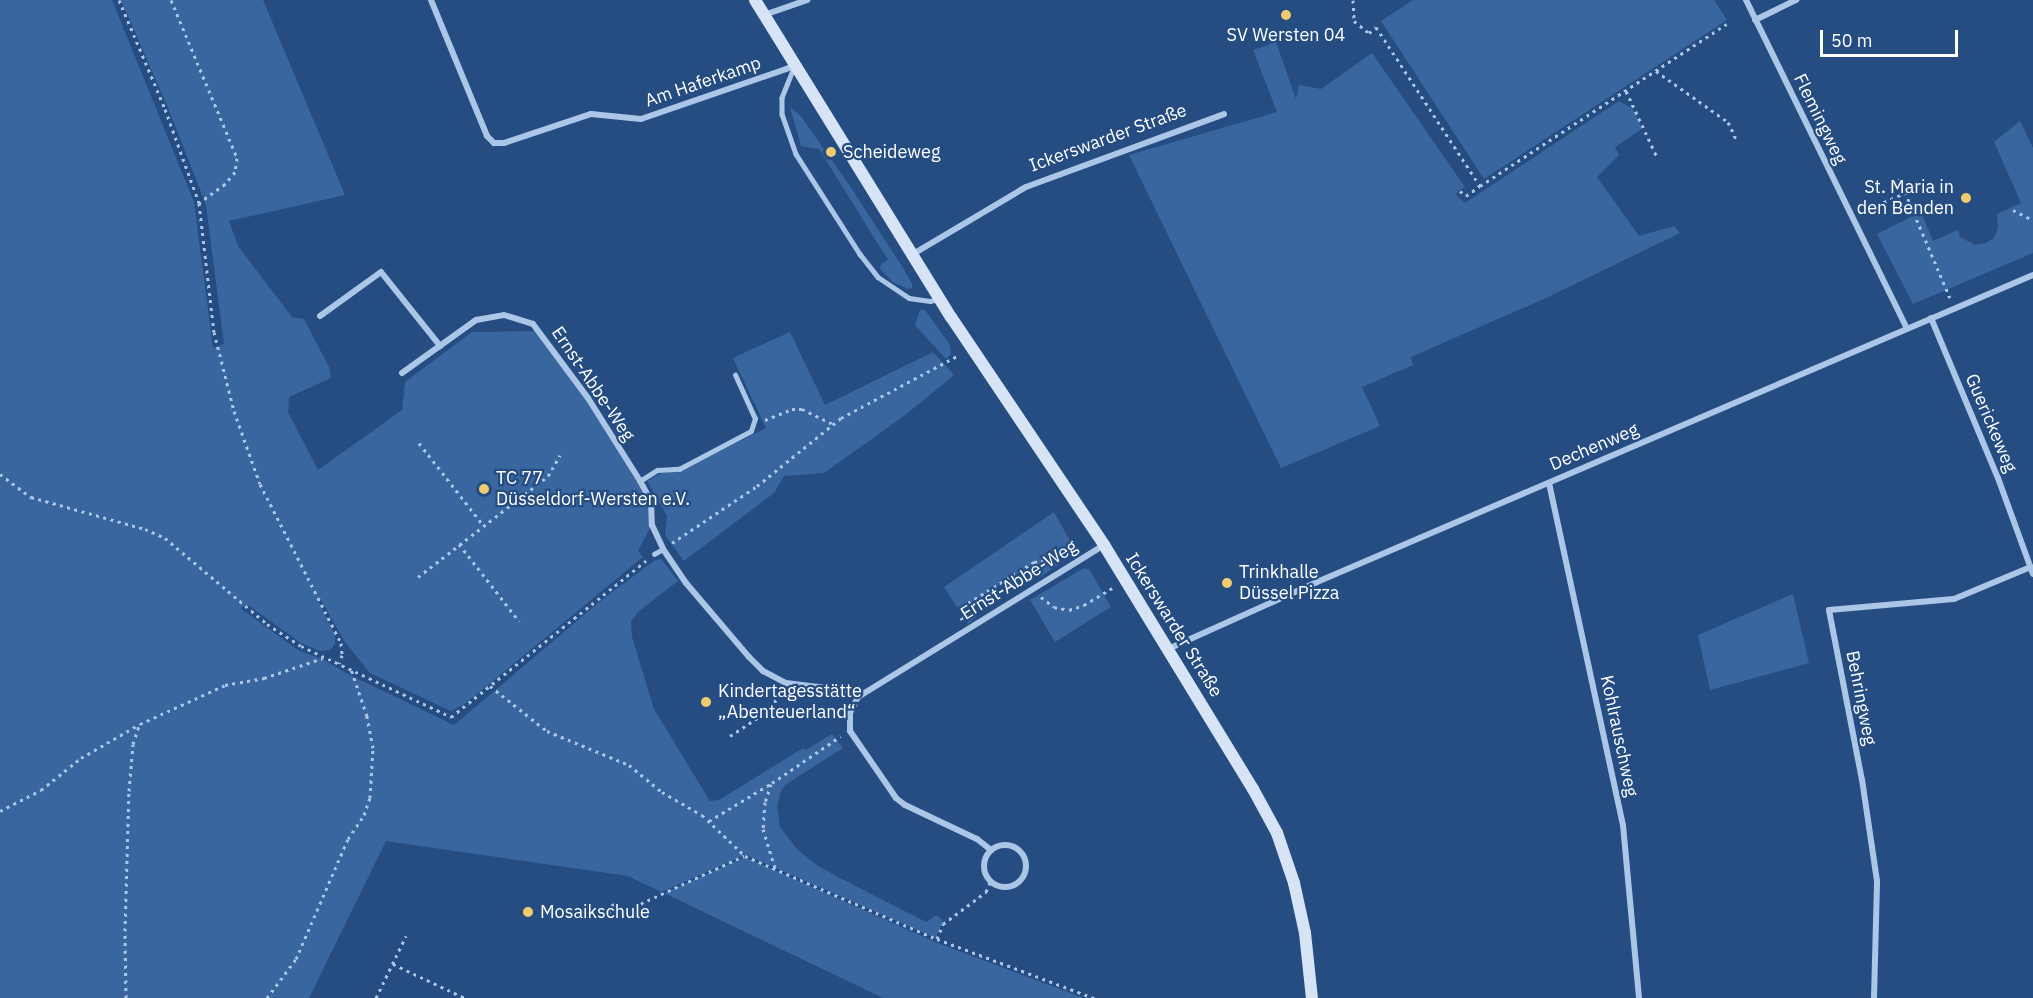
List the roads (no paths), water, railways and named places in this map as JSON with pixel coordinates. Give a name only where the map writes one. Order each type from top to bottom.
[{"type":"main road","name":"Ickerswarder Straße","points":[[755,0],[940,298],[1104,545],[1277,833],[1294,883],[1303,923],[1312,998]]},
{"type":"street","name":"Am Haferkamp","points":[[431,0],[487,136],[494,143],[504,143],[591,114],[641,119],[795,66]]},
{"type":"street","points":[[764,15],[807,0]]},
{"type":"street","name":"Flemingweg","points":[[1746,0],[1907,328]]},
{"type":"street","points":[[1755,20],[1796,0]]},
{"type":"street","name":"Ickerswarder Straße","points":[[913,254],[1026,187],[1224,114]]},
{"type":"street","points":[[320,316],[381,272],[440,345]]},
{"type":"street","name":"Dechenweg","points":[[1168,649],[2033,275]]},
{"type":"street","name":"Ernst-Abbe-Weg","points":[[402,373],[476,320],[504,315],[533,324],[588,398],[640,481],[651,501],[652,525],[663,549],[686,583],[763,671],[786,682],[850,691],[858,697],[1104,545]]},
{"type":"street","name":"Guerickeweg","points":[[1931,318],[1998,478],[2032,570]]},
{"type":"street","name":"Kohlrauschweg","points":[[1549,483],[1623,825],[1639,998]]},
{"type":"street","name":"Behringweg","points":[[1874,998],[1877,881],[1862,780],[1829,610],[1953,599],[2032,570]]},
{"type":"street","points":[[858,697],[850,713],[850,731],[896,798],[904,805],[977,839],[991,850]]},
{"type":"street","points":[[1006,844],[1022,852],[1027,865],[1021,880],[1012,886],[1004,887],[990,882],[985,874],[984,863],[991,850],[1006,844]]},
{"type":"lane","points":[[795,66],[786,86],[782,114],[796,154],[860,254],[878,277],[899,294],[909,298],[930,301],[940,298]]},
{"type":"lane","points":[[640,481],[657,470],[679,469],[751,431],[754,422],[735,375]]},
{"type":"lane","points":[[654,554],[663,549]]},
{"type":"place","name":"SV Wersten 04","points":[[1286,15]]},
{"type":"place","name":"Scheideweg","points":[[831,152]]},
{"type":"place","name":"St. Maria in den Benden","points":[[1966,198]]},
{"type":"place","name":"TC 77 Düsseldorf-Wersten e.V.","points":[[484,489]]},
{"type":"place","name":"Trinkhalle Düssel Pizza","points":[[1227,583]]},
{"type":"place","name":"Kindertagesstätte „Abenteuerland“","points":[[706,702]]},
{"type":"place","name":"Mosaikschule","points":[[528,912]]}]
